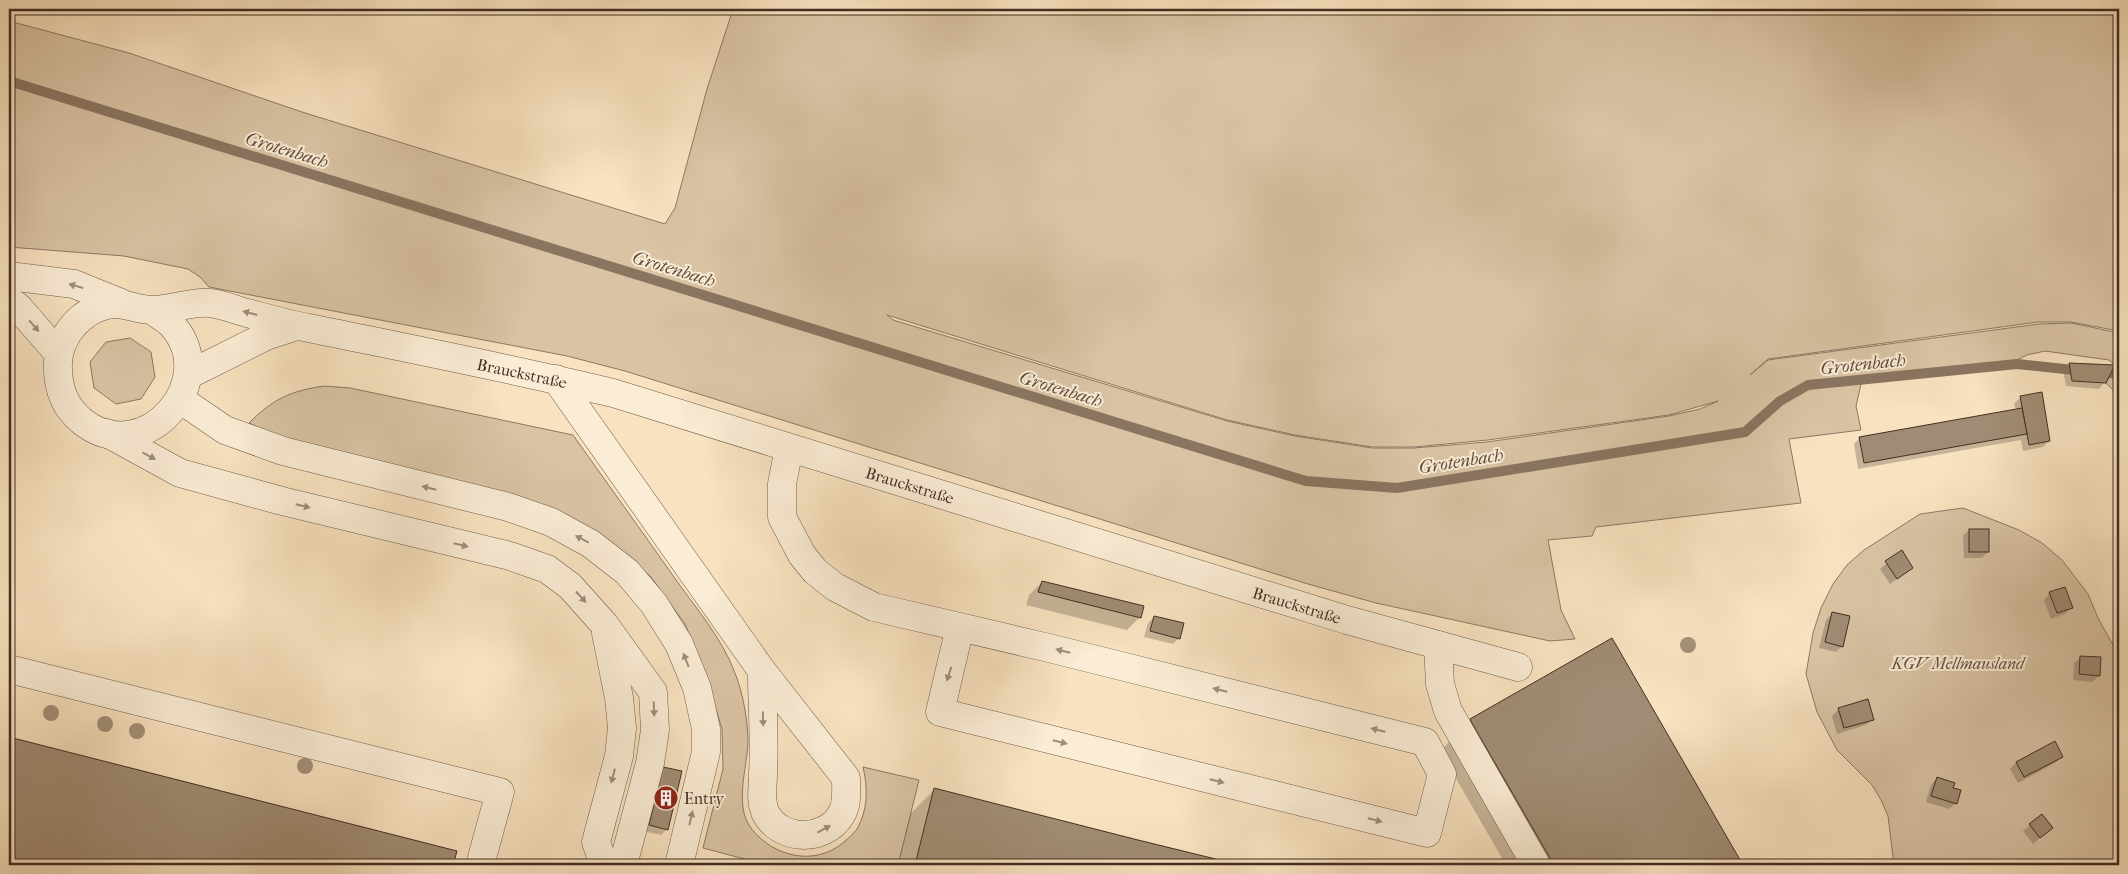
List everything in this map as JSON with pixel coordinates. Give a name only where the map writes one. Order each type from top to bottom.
[{"type":"lane","name":"Brauckstraße","points":[[9,276],[74,284],[122,303],[152,310],[209,302],[297,326],[556,379],[621,396],[1347,620],[1518,667]]},
{"type":"lane","points":[[9,300],[18,307],[58,353]]},
{"type":"lane","name":"Brauckstraße","points":[[122,303],[97,308],[78,320],[66,335],[58,353],[57,379],[65,402],[83,422],[106,433],[128,435],[148,429],[167,418],[184,388],[187,356],[180,338],[170,324],[152,310]]},
{"type":"lane","name":"Brauckstraße","points":[[184,388],[266,336],[297,326]]},
{"type":"lane","points":[[556,379],[762,670],[846,778],[847,798],[841,815],[828,828],[810,836],[792,834],[776,826],[765,812],[761,793],[764,774],[762,670]]},
{"type":"lane","points":[[184,388],[225,430],[283,451],[508,507],[551,522],[591,544],[626,572],[654,604],[679,644],[697,688],[706,729],[706,752],[679,865]]},
{"type":"lane","points":[[106,433],[180,473],[282,501],[510,556],[547,569],[576,592],[604,624],[653,692],[654,730],[650,763],[623,865]]},
{"type":"lane","points":[[789,448],[782,484],[782,517],[802,555],[814,571],[835,587],[874,607],[960,627],[1425,742],[1442,774],[1427,833],[940,712],[960,627]]},
{"type":"lane","points":[[604,624],[619,698],[622,728],[618,756],[596,842],[604,865]]},
{"type":"lane","points":[[1438,645],[1440,684],[1448,711],[1536,865]]},
{"type":"lane","points":[[9,669],[500,792],[480,865]]},
{"type":"green space","points":[[733,9],[2119,9],[2119,331],[2071,322],[2038,322],[1768,359],[1750,375],[1768,360],[2039,324],[2071,323],[2119,333],[2119,407],[2116,393],[2106,383],[2115,365],[2109,360],[2045,351],[2027,355],[2005,366],[1862,380],[1856,406],[1861,430],[1789,439],[1801,503],[1596,527],[1592,536],[1548,540],[1561,610],[1575,639],[1550,641],[1376,603],[1308,584],[625,371],[567,356],[209,287],[200,277],[188,269],[124,256],[9,247],[9,21],[129,53],[302,112],[665,224],[675,208],[707,89]],"holes":[[[887,315],[1227,420],[1295,435],[1372,447],[1414,447],[1488,440],[1669,415],[1718,401],[1700,409],[1669,416],[1487,442],[1414,448],[1372,448],[1295,436],[1227,421],[893,320]]]},
{"type":"green space","points":[[130,338],[151,352],[155,377],[141,399],[116,404],[94,388],[90,362],[106,342]]},
{"type":"green space","points":[[324,386],[350,388],[573,435],[708,623],[730,660],[743,698],[746,716],[748,743],[742,798],[746,819],[751,828],[760,838],[782,852],[808,856],[820,854],[833,850],[844,842],[853,834],[861,821],[866,799],[863,767],[919,780],[898,865],[767,865],[703,848],[723,769],[722,729],[706,676],[685,624],[651,577],[607,539],[279,437],[249,423],[267,407],[292,393]]},
{"type":"green space","name":"KGV Mellmausland","points":[[1963,508],[2019,530],[2042,543],[2062,560],[2088,594],[2098,618],[2119,656],[2119,865],[1894,865],[1888,816],[1881,800],[1872,785],[1837,750],[1817,712],[1806,674],[1813,633],[1821,608],[1833,584],[1847,565],[1864,550],[1920,514]]},
{"type":"building","points":[[2069,363],[2115,365],[2106,383],[2072,381]]},
{"type":"building","points":[[2042,392],[2050,441],[2029,445],[2020,396]]},
{"type":"building","points":[[2022,408],[2027,434],[1864,463],[1859,437]]},
{"type":"building","points":[[1969,529],[1989,529],[1989,552],[1969,552]]},
{"type":"building","points":[[1902,550],[1913,568],[1897,579],[1885,561]]},
{"type":"building","points":[[1042,581],[1144,606],[1141,618],[1038,592]]},
{"type":"building","points":[[2065,587],[2073,608],[2057,613],[2049,592]]},
{"type":"building","points":[[1832,612],[1850,616],[1843,647],[1825,642]]},
{"type":"building","points":[[1154,616],[1184,623],[1180,639],[1150,631]]},
{"type":"building","points":[[1612,638],[1743,865],[1554,865],[1473,725],[1470,719]]},
{"type":"building","points":[[2080,656],[2101,657],[2100,676],[2079,674]]},
{"type":"building","points":[[1868,699],[1874,720],[1844,728],[1838,708]]},
{"type":"building","points":[[9,737],[457,851],[453,865],[9,865]]},
{"type":"building","points":[[2055,741],[2063,757],[2024,777],[2016,762]]},
{"type":"building","name":"Entry","points":[[663,767],[682,771],[668,830],[649,825]]},
{"type":"building","points":[[1937,777],[1955,783],[1953,788],[1961,790],[1957,804],[1931,796]]},
{"type":"building","points":[[934,788],[1138,840],[1240,865],[915,865]]},
{"type":"building","points":[[2042,814],[2053,828],[2040,838],[2029,824]]},
{"type":"waterway","name":"Grotenbach","points":[[9,81],[1306,481],[1397,488],[1745,432],[1780,401],[1808,385],[2017,364],[2083,371]]},
{"type":"waterway","name":"Grotenbach","points":[[2098,372],[2119,374]]},
{"type":"place","name":"Entry","points":[[666,798]]}]
